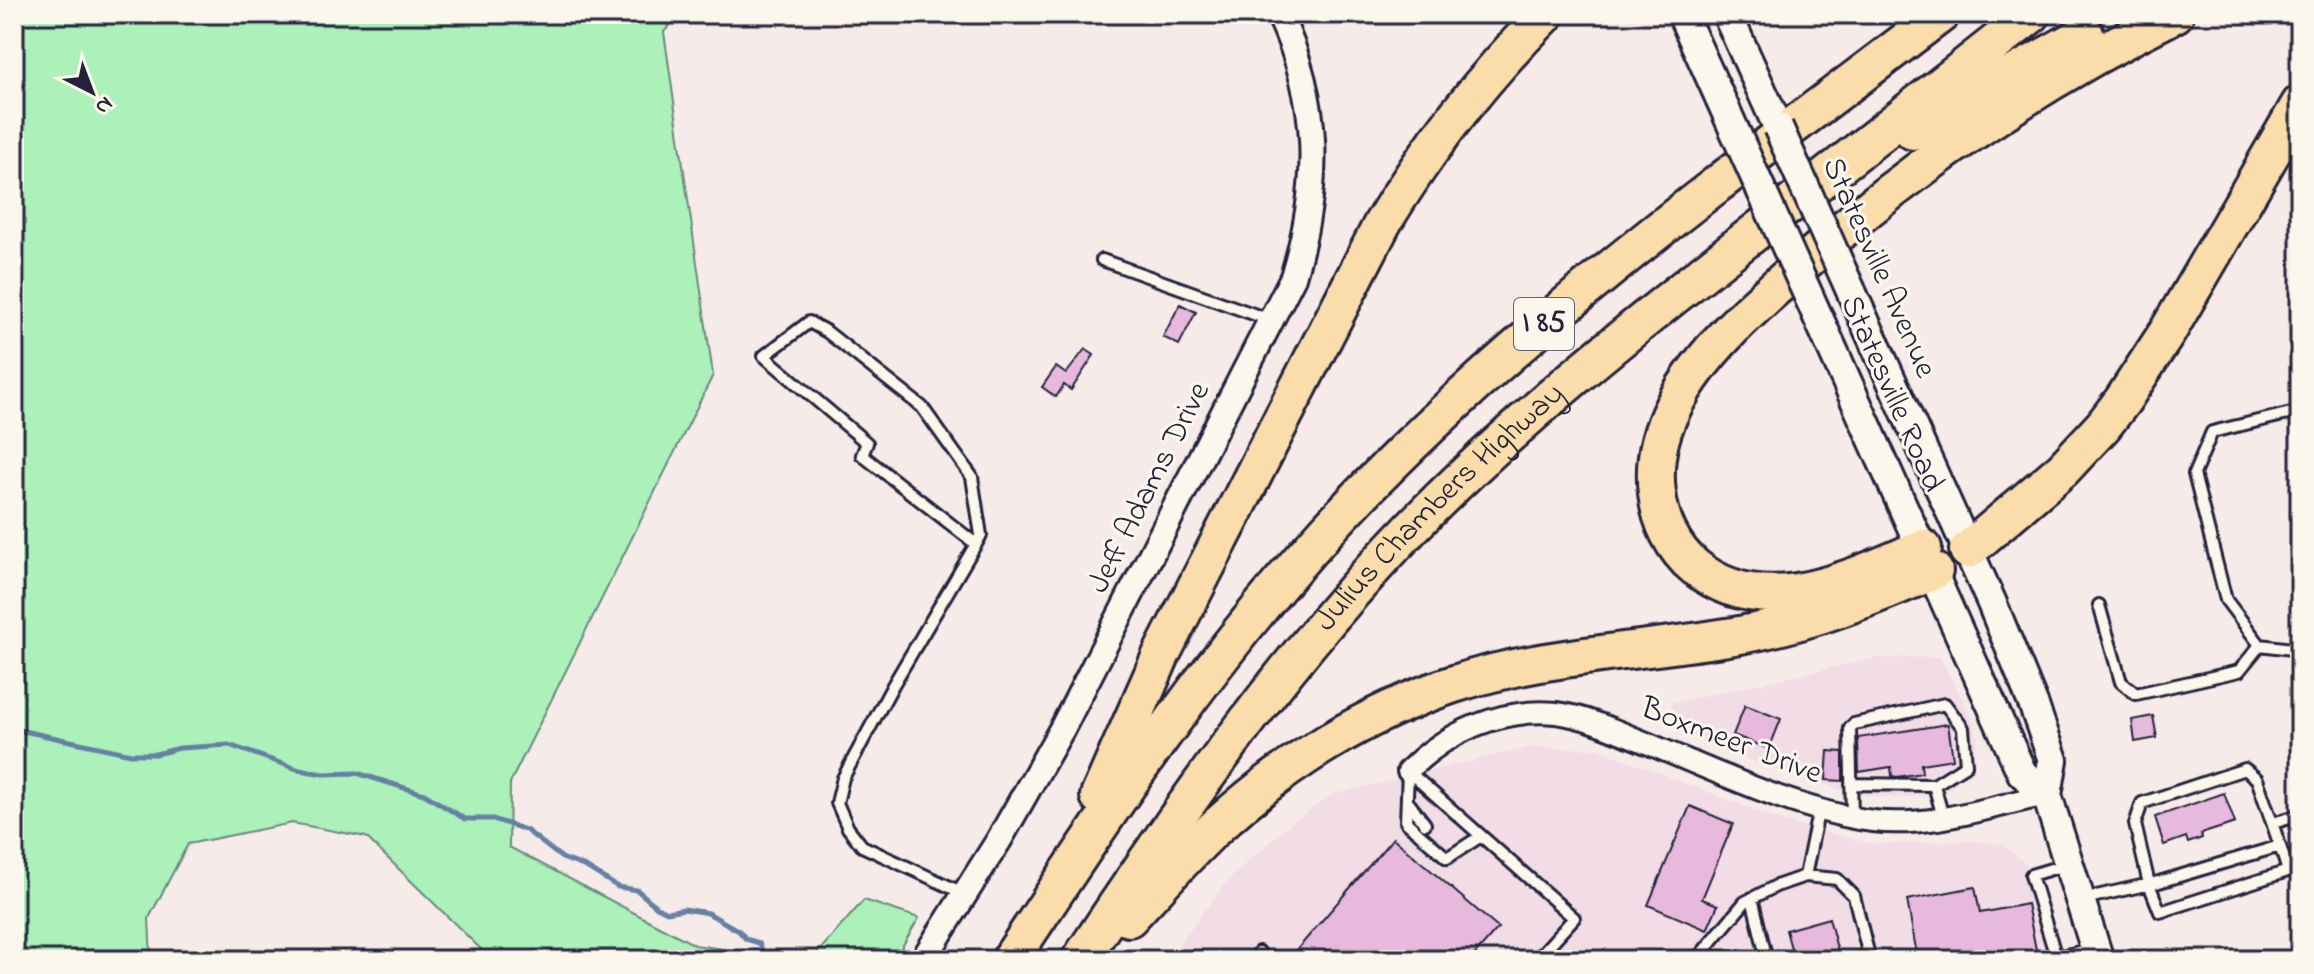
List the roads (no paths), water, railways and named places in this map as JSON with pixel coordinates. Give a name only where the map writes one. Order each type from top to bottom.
[{"type":"highway","points":[[1062,881],[1162,653],[1382,224],[1423,158],[1467,99],[1546,14]]},
{"type":"highway","points":[[1777,140],[1900,14]]},
{"type":"highway","name":"Julius Chambers Highway","points":[[1010,960],[1135,771],[1209,671],[1289,574],[1371,484],[1460,398],[1553,317],[1941,14]]},
{"type":"highway","name":"Julius Chambers Highway","points":[[1080,960],[1219,756],[1294,660],[1373,568],[1457,483],[1557,391],[2032,14]]},
{"type":"highway","points":[[1801,196],[2123,14]]},
{"type":"highway","points":[[1928,560],[1773,595],[1737,590],[1706,575],[1692,565],[1670,537],[1658,501],[1658,454],[1665,423],[1699,366],[1733,327],[1880,197],[2022,99],[2096,55],[2175,14]]},
{"type":"highway","points":[[1968,550],[2063,469],[2123,400],[2168,331],[2300,104]]},
{"type":"highway","points":[[1089,960],[1192,850],[1246,801],[1302,760],[1387,710],[1453,684],[1521,666],[1717,639],[1806,620],[1859,603],[1928,560]]},
{"type":"main road","name":"Statesville Road","points":[[1682,14],[2022,773],[2047,795]]},
{"type":"main road","name":"Statesville Avenue","points":[[1727,14],[1968,550]]},
{"type":"main road","name":"Statesville Road","points":[[1968,550],[2014,655],[2053,760],[2047,795],[2097,954]]},
{"type":"main road","points":[[1928,560],[1968,550]]},
{"type":"street","name":"Jeff Adams Drive","points":[[923,960],[1030,787],[1063,727],[1293,277],[1302,246],[1313,173],[1312,117],[1291,40],[1280,14]]},
{"type":"street","name":"Boxmeer Drive","points":[[1408,771],[1436,745],[1470,728],[1512,715],[1552,713],[1592,722],[1769,793],[1875,821],[1906,822],[1943,817],[2047,795]]},
{"type":"lane","points":[[1102,260],[1272,321]]},
{"type":"lane","points":[[965,894],[862,846],[848,828],[837,803],[843,778],[893,685],[976,544],[981,535],[972,477],[922,407],[827,332],[809,322],[764,356],[867,443],[862,455],[976,544]]},
{"type":"lane","points":[[2300,411],[2212,432],[2194,474],[2226,600],[2260,645],[2300,650]]},
{"type":"lane","points":[[2099,605],[2121,682],[2136,694],[2239,671],[2260,645]]},
{"type":"lane","points":[[1851,784],[1934,785],[1966,765],[1963,728],[1945,704],[1854,724],[1850,728],[1851,784],[1852,817]]},
{"type":"lane","points":[[2288,871],[2257,779],[2245,769],[2142,803],[2135,824],[2149,884],[2160,912],[2300,868]]},
{"type":"lane","points":[[1408,771],[1406,822],[1447,858],[1481,836]]},
{"type":"lane","points":[[1408,771],[1574,918],[1536,960]]},
{"type":"lane","points":[[1934,785],[1943,817]]},
{"type":"lane","points":[[1407,801],[1425,824]]},
{"type":"lane","points":[[1805,876],[1819,808]]},
{"type":"lane","points":[[2273,823],[2300,815]]},
{"type":"lane","points":[[1446,842],[1459,852]]},
{"type":"lane","points":[[2081,899],[2149,884],[2280,846]]},
{"type":"lane","points":[[2070,863],[2031,875],[2056,957],[2097,954]]},
{"type":"lane","points":[[1696,960],[1745,902],[1805,876],[1837,879],[1854,896],[1870,960]]},
{"type":"lane","points":[[1752,898],[1767,960]]},
{"type":"waterway","points":[[14,729],[131,754],[229,745],[300,770],[323,774],[357,773],[424,794],[465,819],[493,819],[526,830],[562,858],[586,867],[618,887],[637,890],[667,912],[684,909],[708,913],[739,931],[746,939],[759,943],[767,960]]}]
